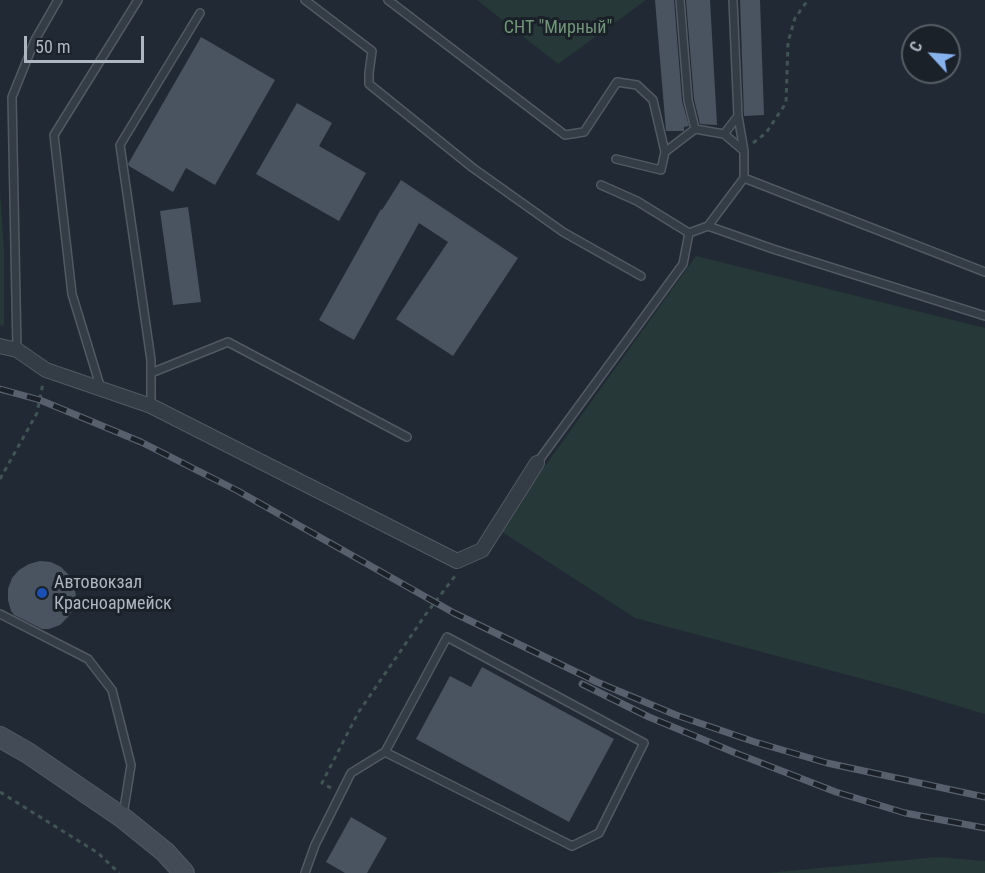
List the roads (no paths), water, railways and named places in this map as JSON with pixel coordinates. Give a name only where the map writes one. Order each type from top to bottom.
[{"type":"main road","points":[[0,737],[28,753],[123,818],[165,852],[184,873]]},
{"type":"street","points":[[0,346],[17,350],[46,370],[151,405],[457,561],[482,550],[537,463]]},
{"type":"lane","points":[[17,350],[12,97],[35,40],[58,0]]},
{"type":"lane","points":[[101,389],[72,294],[54,135],[138,0]]},
{"type":"lane","points":[[305,0],[372,51],[369,84],[473,168],[563,232],[641,276]]},
{"type":"lane","points":[[388,0],[565,135],[584,132],[617,82],[637,85],[653,100],[665,152],[661,170],[616,159]]},
{"type":"lane","points":[[680,0],[688,100],[695,129]]},
{"type":"lane","points":[[689,233],[708,226],[744,178],[744,151],[738,116],[733,0]]},
{"type":"lane","points":[[151,405],[149,349],[120,145],[200,13]]},
{"type":"lane","points":[[724,134],[738,116]]},
{"type":"lane","points":[[665,152],[695,129],[724,134],[744,151]]},
{"type":"lane","points":[[744,178],[985,272]]},
{"type":"lane","points":[[602,185],[637,201],[689,233]]},
{"type":"lane","points":[[708,226],[985,316]]},
{"type":"lane","points":[[537,463],[682,264],[689,233]]},
{"type":"lane","points":[[151,373],[228,342],[407,437]]},
{"type":"lane","points":[[0,614],[88,659],[111,690],[131,765],[123,818]]},
{"type":"lane","points":[[305,873],[315,845],[351,772],[385,752],[447,638],[644,743],[599,833],[572,846],[385,752]]},
{"type":"railway","points":[[0,389],[40,400],[141,442],[238,491],[454,613],[597,682],[676,715],[827,763],[985,797]]},
{"type":"railway","points":[[582,684],[649,717],[836,792],[905,813],[985,828]]},
{"type":"place","name":"Автовокзал Красноармейск","points":[[42,593]]},
{"type":"park label","name":"СНТ \"Мирный\"","points":[[558,28]]}]
